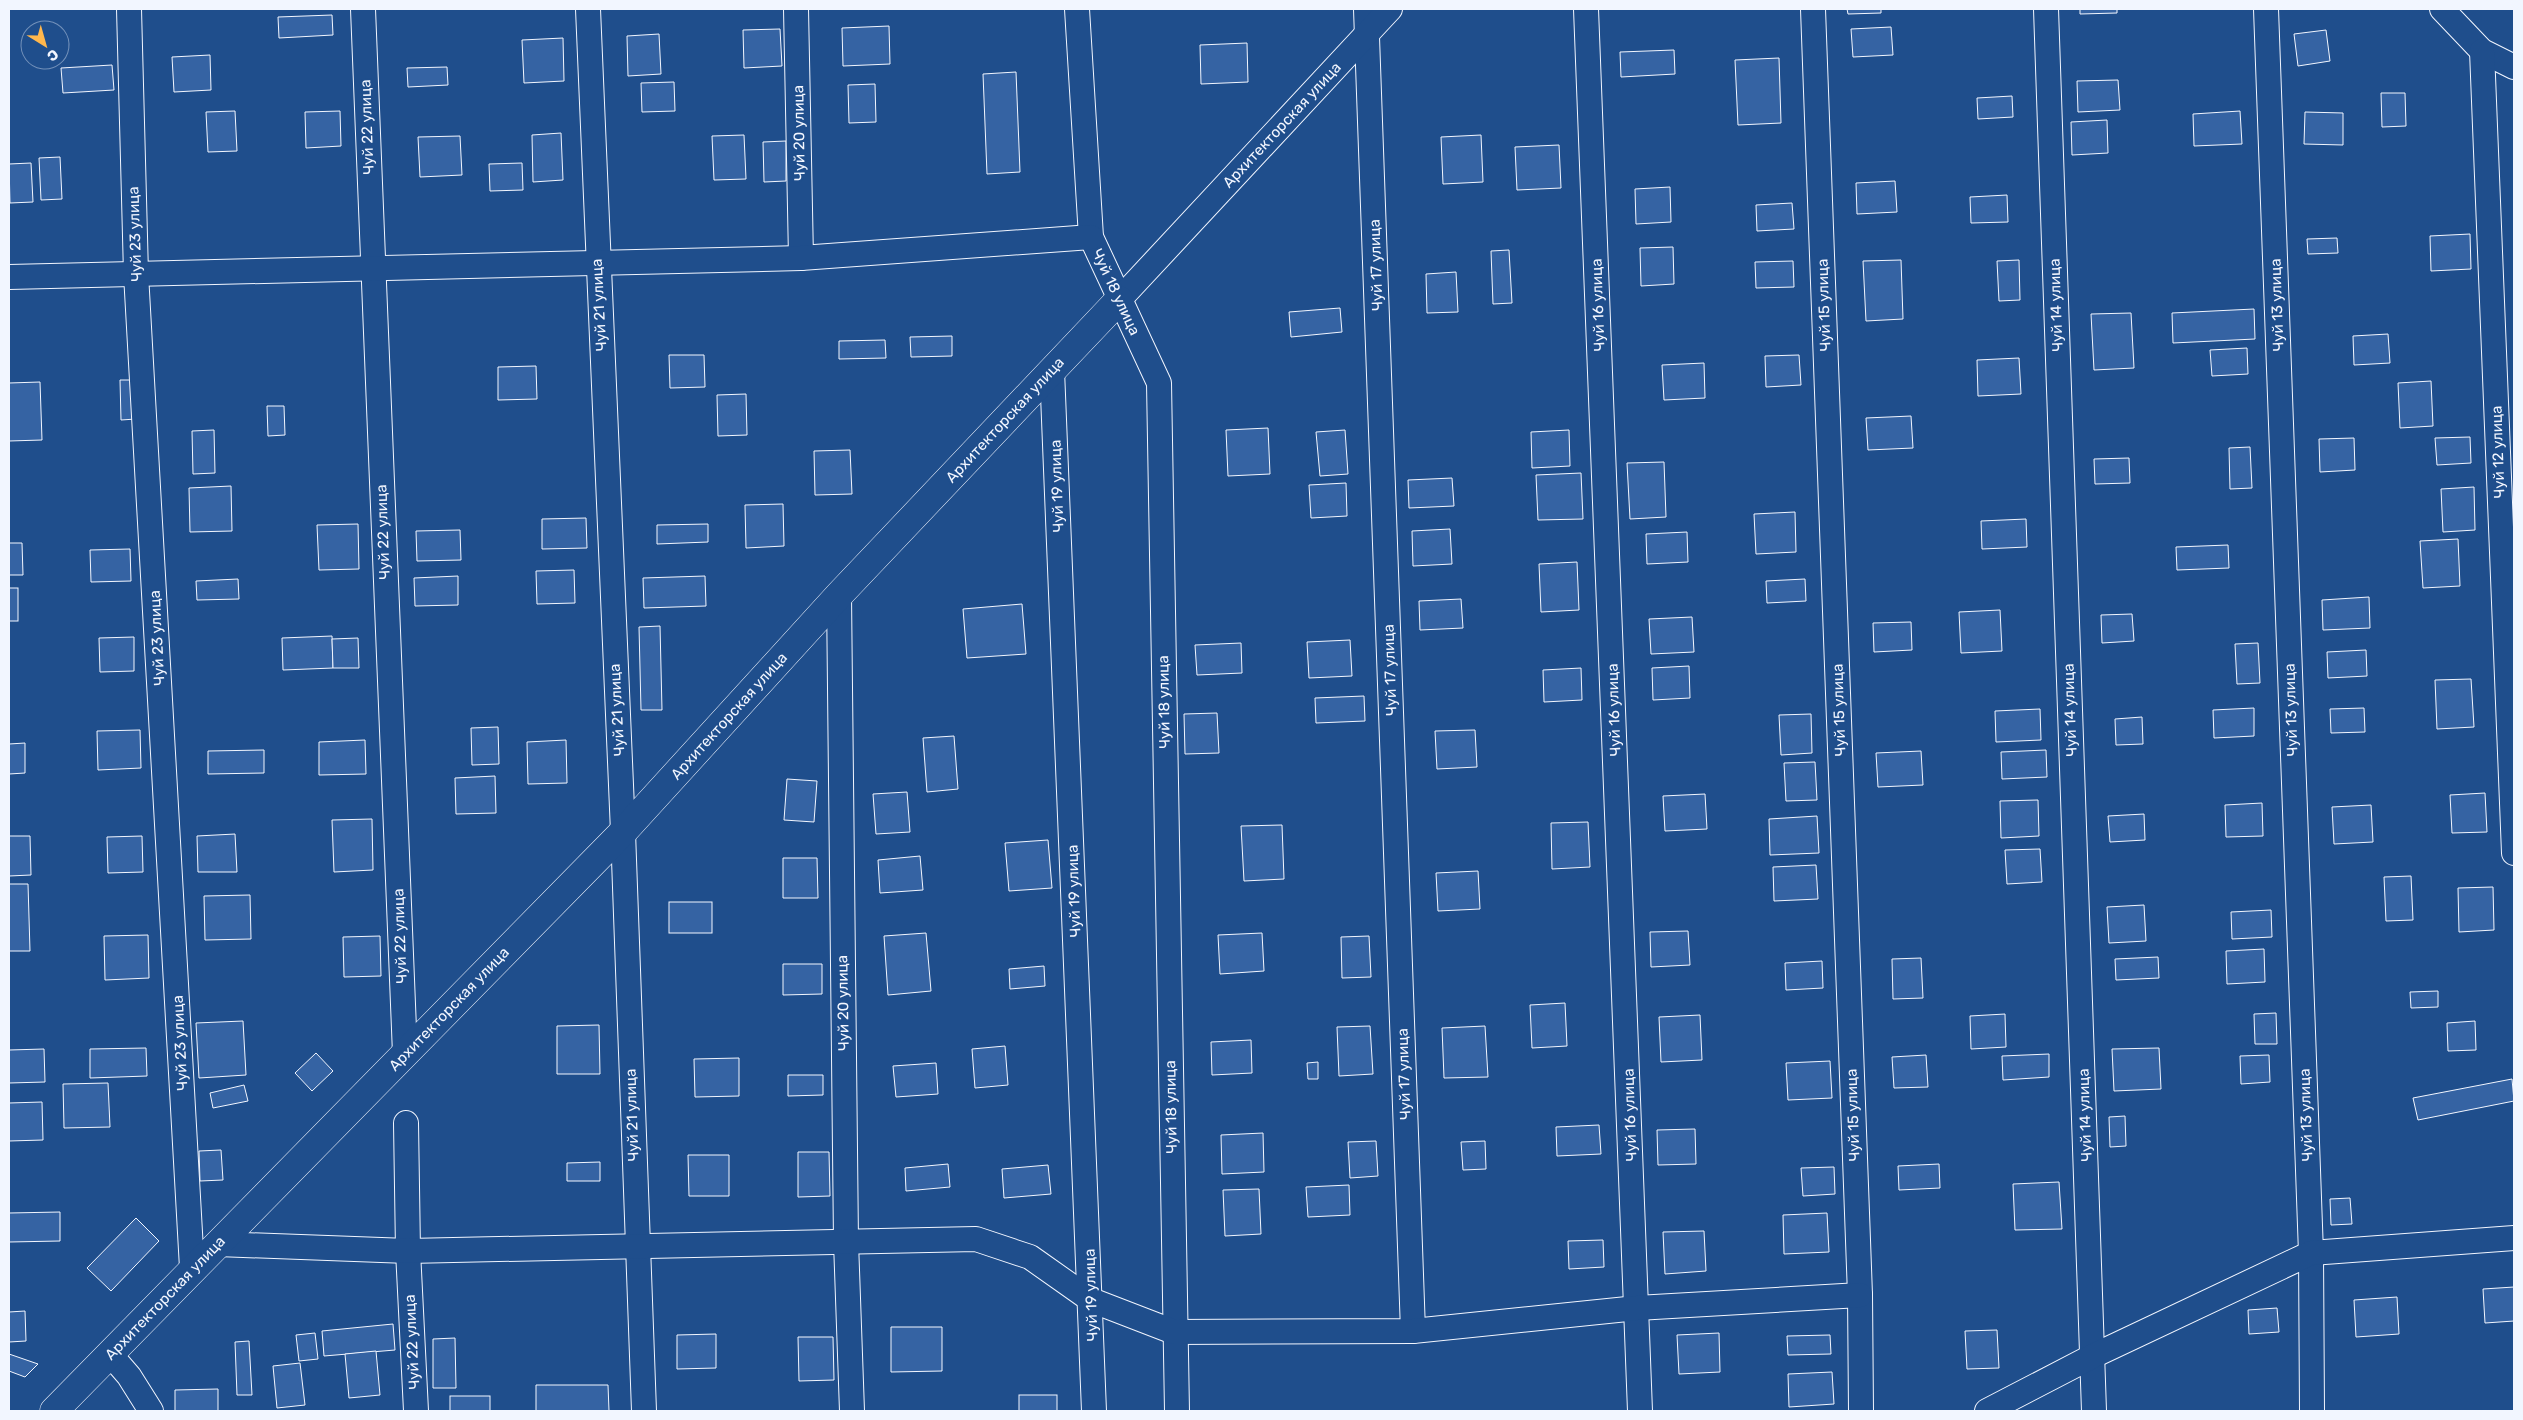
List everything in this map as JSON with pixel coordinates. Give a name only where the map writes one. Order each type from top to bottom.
[{"type":"street","name":"Чуй 23 улица","points":[[129,9],[136,274],[192,1268]]},
{"type":"street","name":"Чуй 22 улица","points":[[363,9],[405,1054]]},
{"type":"street","name":"Чуй 21 улица","points":[[588,9],[597,263],[623,832],[644,1411]]},
{"type":"street","name":"Чуй 20 улица","points":[[796,9],[801,258]]},
{"type":"street","name":"Чуй 18 улица","points":[[1076,9],[1091,237],[1159,383],[1174,1332],[1177,1411]]},
{"type":"street","name":"Чуй 17 улица","points":[[1366,9],[1413,1330]]},
{"type":"street","name":"Архитекторская улица","points":[[54,1411],[192,1268],[623,832],[839,595],[1119,300],[1390,9]]},
{"type":"street","name":"Чуй 16 улица","points":[[1586,9],[1640,1411]]},
{"type":"street","name":"Чуй 15 улица","points":[[1813,9],[1860,1295],[1861,1411]]},
{"type":"street","name":"Чуй 14 улица","points":[[2046,9],[2094,1411]]},
{"type":"street","name":"Чуй 13 улица","points":[[2266,9],[2311,1253],[2312,1411]]},
{"type":"street","points":[[2442,9],[2482,52],[2514,67]]},
{"type":"street","name":"Чуй 12 улица","points":[[2482,52],[2514,853]]},
{"type":"street","points":[[9,277],[801,258],[1091,237]]},
{"type":"street","name":"Чуй 19 улица","points":[[1052,370],[1094,1411]]},
{"type":"street","name":"Чуй 20 улица","points":[[839,595],[846,1242],[852,1411]]},
{"type":"street","name":"Чуй 22 улица","points":[[406,1123],[408,1251],[416,1411]]},
{"type":"street","points":[[1988,1411],[2093,1356],[2311,1253],[2514,1238]]},
{"type":"street","points":[[217,1244],[408,1251],[976,1239],[1030,1257],[1091,1300],[1174,1332],[1413,1330],[1637,1308],[1860,1295]]},
{"type":"street","points":[[110,1354],[129,1376],[151,1411]]},
{"type":"building","points":[[1847,9],[1881,9],[1881,13],[1848,14]]},
{"type":"building","points":[[2080,9],[2117,9],[2117,13],[2080,14]]},
{"type":"building","points":[[332,15],[333,35],[279,38],[278,17]]},
{"type":"building","points":[[889,26],[890,64],[843,66],[842,28]]},
{"type":"building","points":[[1891,27],[1893,55],[1853,57],[1851,29]]},
{"type":"building","points":[[780,29],[782,66],[744,68],[743,30]]},
{"type":"building","points":[[2326,30],[2330,61],[2298,66],[2294,34]]},
{"type":"building","points":[[659,34],[661,74],[628,76],[627,36]]},
{"type":"building","points":[[563,38],[564,81],[524,83],[522,40]]},
{"type":"building","points":[[1247,43],[1248,82],[1201,84],[1200,45]]},
{"type":"building","points":[[1674,50],[1675,74],[1621,77],[1620,52]]},
{"type":"building","points":[[210,55],[211,90],[174,92],[172,57]]},
{"type":"building","points":[[1779,58],[1781,123],[1738,125],[1735,60]]},
{"type":"building","points":[[112,65],[114,90],[63,93],[61,70],[70,70],[70,67]]},
{"type":"building","points":[[447,67],[448,85],[408,87],[407,68]]},
{"type":"building","points":[[1016,72],[1020,172],[987,174],[983,74]]},
{"type":"building","points":[[2118,80],[2120,110],[2078,112],[2077,81]]},
{"type":"building","points":[[674,82],[675,111],[642,112],[641,83]]},
{"type":"building","points":[[875,84],[876,122],[849,123],[848,85]]},
{"type":"building","points":[[2381,93],[2405,93],[2406,126],[2382,127]]},
{"type":"building","points":[[2012,96],[2013,117],[1978,119],[1977,98]]},
{"type":"building","points":[[235,111],[237,151],[208,152],[206,112]]},
{"type":"building","points":[[340,111],[341,146],[306,148],[305,112]]},
{"type":"building","points":[[2240,111],[2242,144],[2194,146],[2193,114]]},
{"type":"building","points":[[2305,112],[2343,113],[2343,145],[2304,144]]},
{"type":"building","points":[[2107,120],[2108,153],[2072,155],[2071,122]]},
{"type":"building","points":[[561,133],[563,180],[533,182],[532,135]]},
{"type":"building","points":[[744,135],[746,179],[714,180],[712,136]]},
{"type":"building","points":[[1481,135],[1483,182],[1443,184],[1441,137]]},
{"type":"building","points":[[460,136],[462,175],[420,177],[418,137]]},
{"type":"building","points":[[786,141],[786,181],[764,182],[763,142]]},
{"type":"building","points":[[1559,145],[1561,188],[1517,190],[1515,147]]},
{"type":"building","points":[[60,157],[62,199],[41,200],[39,158]]},
{"type":"building","points":[[31,163],[33,202],[10,203],[9,164]]},
{"type":"building","points":[[522,163],[523,190],[490,191],[489,164]]},
{"type":"building","points":[[1895,181],[1897,212],[1857,214],[1856,183]]},
{"type":"building","points":[[1670,187],[1671,222],[1636,224],[1635,189]]},
{"type":"building","points":[[2007,195],[2008,222],[1971,223],[1970,197]]},
{"type":"building","points":[[1792,203],[1794,229],[1757,231],[1756,205]]},
{"type":"building","points":[[2470,234],[2471,269],[2431,271],[2430,236]]},
{"type":"building","points":[[2337,238],[2338,253],[2308,254],[2307,239]]},
{"type":"building","points":[[1673,247],[1674,284],[1641,286],[1640,248]]},
{"type":"building","points":[[1509,250],[1512,303],[1493,304],[1491,251]]},
{"type":"building","points":[[1901,260],[1903,319],[1866,321],[1863,261]]},
{"type":"building","points":[[2019,260],[2020,300],[1999,301],[1997,261]]},
{"type":"building","points":[[1793,261],[1794,287],[1756,288],[1755,262]]},
{"type":"building","points":[[1456,272],[1458,312],[1427,313],[1426,274]]},
{"type":"building","points":[[1340,308],[1342,332],[1291,337],[1289,312]]},
{"type":"building","points":[[2254,309],[2255,339],[2173,343],[2172,313]]},
{"type":"building","points":[[2131,313],[2134,368],[2094,370],[2091,314]]},
{"type":"building","points":[[2388,334],[2390,363],[2354,365],[2353,336]]},
{"type":"building","points":[[952,336],[952,356],[911,357],[910,337]]},
{"type":"building","points":[[885,340],[886,358],[839,359],[839,341]]},
{"type":"building","points":[[2247,348],[2248,374],[2212,376],[2210,350]]},
{"type":"building","points":[[669,355],[704,355],[705,387],[670,388]]},
{"type":"building","points":[[1799,355],[1801,385],[1766,387],[1765,356]]},
{"type":"building","points":[[2019,358],[2021,394],[1978,396],[1977,360]]},
{"type":"building","points":[[1704,363],[1705,398],[1664,400],[1662,365]]},
{"type":"building","points":[[536,366],[537,399],[498,400],[498,367]]},
{"type":"building","points":[[120,380],[136,380],[136,419],[121,420]]},
{"type":"building","points":[[2431,381],[2433,426],[2400,428],[2398,383]]},
{"type":"building","points":[[40,382],[42,440],[9,441],[9,383]]},
{"type":"building","points":[[746,394],[747,435],[718,436],[717,395]]},
{"type":"building","points":[[267,406],[284,406],[285,435],[268,436]]},
{"type":"building","points":[[1911,416],[1913,448],[1868,450],[1866,418]]},
{"type":"building","points":[[1268,428],[1270,474],[1228,476],[1226,430]]},
{"type":"building","points":[[214,430],[215,473],[193,474],[192,431]]},
{"type":"building","points":[[1345,430],[1348,474],[1320,476],[1316,432]]},
{"type":"building","points":[[1569,430],[1570,466],[1532,468],[1531,432]]},
{"type":"building","points":[[2470,437],[2471,463],[2437,465],[2435,438]]},
{"type":"building","points":[[2354,438],[2355,470],[2320,472],[2319,439]]},
{"type":"building","points":[[2250,447],[2252,488],[2230,489],[2229,448]]},
{"type":"building","points":[[850,450],[852,494],[815,495],[814,451]]},
{"type":"building","points":[[2129,458],[2130,483],[2095,484],[2094,459]]},
{"type":"building","points":[[1664,462],[1666,517],[1630,519],[1627,463]]},
{"type":"building","points":[[1581,473],[1583,519],[1538,520],[1536,475]]},
{"type":"building","points":[[1452,478],[1454,506],[1409,508],[1408,480]]},
{"type":"building","points":[[1346,483],[1347,516],[1311,518],[1309,485]]},
{"type":"building","points":[[231,486],[232,531],[190,532],[189,488]]},
{"type":"building","points":[[2474,487],[2475,530],[2443,532],[2441,489]]},
{"type":"building","points":[[783,504],[784,546],[746,548],[745,505]]},
{"type":"building","points":[[1795,512],[1796,552],[1756,554],[1754,514]]},
{"type":"building","points":[[586,518],[587,548],[542,549],[542,519]]},
{"type":"building","points":[[2026,519],[2027,547],[1982,549],[1981,521]]},
{"type":"building","points":[[358,524],[359,569],[319,570],[317,525]]},
{"type":"building","points":[[708,524],[708,542],[657,544],[657,525]]},
{"type":"building","points":[[1450,529],[1452,564],[1413,566],[1412,531]]},
{"type":"building","points":[[460,530],[461,560],[417,561],[416,531]]},
{"type":"building","points":[[1687,532],[1688,562],[1647,564],[1646,534]]},
{"type":"building","points":[[2458,539],[2460,586],[2423,588],[2420,541]]},
{"type":"building","points":[[9,543],[22,543],[23,575],[9,575]]},
{"type":"building","points":[[2228,545],[2229,568],[2177,570],[2176,547]]},
{"type":"building","points":[[130,549],[131,581],[91,582],[90,550]]},
{"type":"building","points":[[1577,562],[1579,610],[1541,612],[1539,564]]},
{"type":"building","points":[[574,570],[575,603],[537,604],[536,571]]},
{"type":"building","points":[[458,576],[458,605],[415,606],[414,578]]},
{"type":"building","points":[[705,576],[706,606],[644,608],[643,578]]},
{"type":"building","points":[[238,579],[239,599],[197,600],[196,581]]},
{"type":"building","points":[[1805,579],[1806,601],[1767,603],[1766,581]]},
{"type":"building","points":[[9,588],[18,588],[18,621],[9,621]]},
{"type":"building","points":[[2369,597],[2370,628],[2323,630],[2322,600]]},
{"type":"building","points":[[1461,599],[1463,628],[1420,630],[1419,601]]},
{"type":"building","points":[[1022,604],[1026,654],[967,658],[963,609]]},
{"type":"building","points":[[2000,610],[2002,651],[1961,653],[1959,612]]},
{"type":"building","points":[[2132,614],[2134,641],[2102,643],[2101,615]]},
{"type":"building","points":[[1692,617],[1694,652],[1651,654],[1649,619]]},
{"type":"building","points":[[1911,622],[1912,650],[1874,652],[1873,623]]},
{"type":"building","points":[[660,626],[662,710],[641,710],[639,627]]},
{"type":"building","points":[[332,636],[333,668],[283,670],[282,638]]},
{"type":"building","points":[[134,637],[134,671],[100,672],[99,638]]},
{"type":"building","points":[[358,638],[359,668],[333,668],[332,639]]},
{"type":"building","points":[[1350,640],[1352,676],[1309,678],[1307,642]]},
{"type":"building","points":[[1241,643],[1242,673],[1197,675],[1195,645]]},
{"type":"building","points":[[2258,643],[2260,683],[2237,684],[2235,644]]},
{"type":"building","points":[[2366,650],[2367,676],[2328,678],[2327,652]]},
{"type":"building","points":[[1689,666],[1690,698],[1653,700],[1652,668]]},
{"type":"building","points":[[1581,668],[1582,700],[1544,702],[1543,670]]},
{"type":"building","points":[[2471,679],[2474,727],[2437,729],[2435,680]]},
{"type":"building","points":[[1364,696],[1365,721],[1316,723],[1315,698]]},
{"type":"building","points":[[2254,708],[2254,736],[2214,738],[2213,710]]},
{"type":"building","points":[[2364,708],[2365,732],[2331,733],[2330,709]]},
{"type":"building","points":[[2040,709],[2041,740],[1996,742],[1995,711]]},
{"type":"building","points":[[1217,713],[1219,753],[1185,754],[1184,714]]},
{"type":"building","points":[[1811,714],[1812,753],[1781,755],[1779,715]]},
{"type":"building","points":[[2142,717],[2143,744],[2116,745],[2115,719]]},
{"type":"building","points":[[498,727],[499,764],[472,765],[471,728]]},
{"type":"building","points":[[140,730],[141,768],[98,770],[97,731]]},
{"type":"building","points":[[1475,730],[1477,767],[1437,769],[1435,731]]},
{"type":"building","points":[[954,736],[958,789],[927,792],[923,738]]},
{"type":"building","points":[[365,740],[366,774],[319,775],[319,742]]},
{"type":"building","points":[[566,740],[567,783],[528,784],[527,742]]},
{"type":"building","points":[[25,743],[25,773],[9,774],[9,744]]},
{"type":"building","points":[[264,750],[264,773],[208,774],[208,751]]},
{"type":"building","points":[[2046,750],[2047,777],[2002,779],[2001,752]]},
{"type":"building","points":[[1921,751],[1923,785],[1878,787],[1876,753]]},
{"type":"building","points":[[1815,762],[1817,800],[1786,801],[1784,763]]},
{"type":"building","points":[[495,776],[496,813],[456,814],[455,778]]},
{"type":"building","points":[[787,779],[817,781],[814,822],[784,820]]},
{"type":"building","points":[[907,792],[910,832],[876,834],[873,794]]},
{"type":"building","points":[[2485,793],[2487,832],[2452,833],[2450,795]]},
{"type":"building","points":[[1705,794],[1707,829],[1665,831],[1663,796]]},
{"type":"building","points":[[2038,800],[2039,836],[2001,838],[2000,801]]},
{"type":"building","points":[[2262,803],[2263,836],[2226,837],[2225,805]]},
{"type":"building","points":[[2371,805],[2373,842],[2334,844],[2332,807]]},
{"type":"building","points":[[2144,814],[2145,840],[2110,842],[2108,816]]},
{"type":"building","points":[[1817,816],[1819,853],[1770,855],[1769,819]]},
{"type":"building","points":[[372,819],[373,870],[334,872],[332,820]]},
{"type":"building","points":[[1588,822],[1590,867],[1552,869],[1551,823]]},
{"type":"building","points":[[1282,825],[1284,879],[1244,881],[1241,826]]},
{"type":"building","points":[[235,834],[237,872],[198,872],[197,836]]},
{"type":"building","points":[[9,836],[30,836],[31,875],[9,876]]},
{"type":"building","points":[[142,836],[143,872],[108,873],[107,837]]},
{"type":"building","points":[[1048,840],[1052,888],[1009,891],[1005,843]]},
{"type":"building","points":[[2040,849],[2042,882],[2007,884],[2005,850]]},
{"type":"building","points":[[920,856],[923,890],[880,893],[878,860]]},
{"type":"building","points":[[783,858],[817,858],[818,898],[783,898]]},
{"type":"building","points":[[1816,865],[1818,899],[1774,901],[1773,867]]},
{"type":"building","points":[[1478,871],[1480,909],[1438,911],[1436,873]]},
{"type":"building","points":[[2411,876],[2413,920],[2386,921],[2384,877]]},
{"type":"building","points":[[9,884],[28,884],[30,951],[9,951]]},
{"type":"building","points":[[2493,887],[2494,930],[2459,932],[2458,888]]},
{"type":"building","points":[[250,895],[251,939],[205,940],[204,896]]},
{"type":"building","points":[[669,902],[712,902],[712,933],[669,933]]},
{"type":"building","points":[[2144,905],[2146,941],[2109,943],[2107,907]]},
{"type":"building","points":[[2271,910],[2272,937],[2232,939],[2231,912]]},
{"type":"building","points":[[1688,931],[1690,965],[1651,967],[1650,932]]},
{"type":"building","points":[[926,933],[931,991],[888,995],[884,936]]},
{"type":"building","points":[[1262,933],[1264,971],[1220,974],[1218,935]]},
{"type":"building","points":[[148,935],[149,978],[105,980],[104,936]]},
{"type":"building","points":[[380,936],[381,976],[344,977],[343,937]]},
{"type":"building","points":[[1369,936],[1371,977],[1342,978],[1341,937]]},
{"type":"building","points":[[2264,949],[2265,982],[2227,984],[2226,951]]},
{"type":"building","points":[[2158,957],[2159,978],[2116,980],[2115,959]]},
{"type":"building","points":[[1921,958],[1923,998],[1893,999],[1892,959]]},
{"type":"building","points":[[1822,961],[1823,988],[1786,990],[1785,963]]},
{"type":"building","points":[[783,964],[822,964],[822,994],[783,995]]},
{"type":"building","points":[[1044,966],[1045,986],[1010,989],[1009,969]]},
{"type":"building","points":[[2438,991],[2438,1007],[2411,1008],[2410,992]]},
{"type":"building","points":[[1565,1003],[1567,1046],[1532,1048],[1530,1005]]},
{"type":"building","points":[[2276,1013],[2277,1044],[2255,1044],[2254,1014]]},
{"type":"building","points":[[2005,1014],[2006,1047],[1971,1049],[1970,1016]]},
{"type":"building","points":[[1700,1015],[1702,1060],[1661,1062],[1659,1017]]},
{"type":"building","points":[[243,1021],[246,1075],[199,1078],[196,1023]]},
{"type":"building","points":[[2475,1021],[2476,1050],[2448,1051],[2447,1023]]},
{"type":"building","points":[[599,1025],[600,1074],[557,1074],[557,1026]]},
{"type":"building","points":[[1370,1026],[1373,1074],[1339,1076],[1337,1027]]},
{"type":"building","points":[[1485,1026],[1488,1077],[1444,1078],[1442,1028]]},
{"type":"building","points":[[1251,1040],[1252,1073],[1212,1075],[1211,1042]]},
{"type":"building","points":[[1005,1046],[1008,1085],[975,1088],[972,1049]]},
{"type":"building","points":[[146,1048],[147,1076],[90,1078],[90,1049]]},
{"type":"building","points":[[2159,1048],[2161,1089],[2114,1091],[2112,1049]]},
{"type":"building","points":[[44,1049],[45,1082],[9,1083],[9,1050]]},
{"type":"building","points":[[316,1053],[333,1071],[312,1091],[295,1073]]},
{"type":"building","points":[[2049,1054],[2049,1077],[2003,1080],[2002,1056]]},
{"type":"building","points":[[1926,1055],[1928,1087],[1894,1088],[1892,1057]]},
{"type":"building","points":[[2269,1055],[2270,1082],[2241,1084],[2240,1056]]},
{"type":"building","points":[[739,1058],[739,1096],[695,1097],[694,1059]]},
{"type":"building","points":[[1830,1061],[1832,1098],[1788,1100],[1786,1063]]},
{"type":"building","points":[[1318,1062],[1318,1079],[1308,1079],[1307,1063]]},
{"type":"building","points":[[936,1063],[938,1094],[896,1097],[893,1066]]},
{"type":"building","points":[[788,1075],[823,1075],[823,1095],[788,1096]]},
{"type":"building","points":[[2512,1079],[2514,1101],[2418,1120],[2413,1098]]},
{"type":"building","points":[[108,1083],[110,1127],[64,1128],[63,1084]]},
{"type":"building","points":[[244,1085],[248,1101],[213,1108],[210,1093]]},
{"type":"building","points":[[42,1102],[43,1140],[9,1141],[9,1103]]},
{"type":"building","points":[[2125,1116],[2126,1146],[2110,1147],[2109,1117]]},
{"type":"building","points":[[1599,1125],[1601,1154],[1557,1156],[1556,1127]]},
{"type":"building","points":[[1695,1129],[1696,1164],[1658,1165],[1657,1130]]},
{"type":"building","points":[[1263,1133],[1264,1172],[1222,1174],[1221,1135]]},
{"type":"building","points":[[1376,1141],[1378,1176],[1350,1178],[1348,1142]]},
{"type":"building","points":[[1485,1141],[1486,1169],[1463,1170],[1461,1142]]},
{"type":"building","points":[[221,1150],[223,1180],[200,1181],[199,1151]]},
{"type":"building","points":[[798,1152],[829,1152],[830,1196],[798,1197]]},
{"type":"building","points":[[688,1155],[729,1155],[729,1196],[689,1196]]},
{"type":"building","points":[[600,1162],[600,1181],[567,1181],[567,1163]]},
{"type":"building","points":[[948,1164],[950,1187],[906,1191],[905,1168]]},
{"type":"building","points":[[1939,1164],[1940,1188],[1899,1190],[1898,1166]]},
{"type":"building","points":[[1048,1165],[1051,1194],[1004,1198],[1002,1169]]},
{"type":"building","points":[[1834,1167],[1835,1194],[1803,1196],[1801,1168]]},
{"type":"building","points":[[2059,1182],[2062,1229],[2015,1230],[2013,1184]]},
{"type":"building","points":[[1349,1185],[1350,1215],[1308,1217],[1306,1187]]},
{"type":"building","points":[[1259,1189],[1261,1234],[1225,1236],[1223,1190]]},
{"type":"building","points":[[2350,1198],[2352,1224],[2331,1225],[2330,1199]]},
{"type":"building","points":[[60,1212],[60,1241],[9,1242],[9,1213]]},
{"type":"building","points":[[1827,1213],[1829,1252],[1784,1254],[1783,1215]]},
{"type":"building","points":[[136,1218],[159,1241],[111,1291],[87,1268]]},
{"type":"building","points":[[1704,1231],[1706,1271],[1665,1274],[1663,1232]]},
{"type":"building","points":[[1603,1240],[1604,1267],[1569,1269],[1568,1241]]},
{"type":"building","points":[[2514,1287],[2514,1321],[2485,1323],[2483,1289]]},
{"type":"building","points":[[2397,1297],[2399,1334],[2356,1337],[2354,1300]]},
{"type":"building","points":[[2277,1308],[2279,1332],[2249,1334],[2248,1310]]},
{"type":"building","points":[[25,1311],[26,1341],[9,1342],[9,1312]]},
{"type":"building","points":[[393,1324],[395,1350],[324,1356],[322,1331]]},
{"type":"building","points":[[891,1327],[942,1327],[942,1371],[891,1372]]},
{"type":"building","points":[[1997,1330],[1999,1368],[1967,1369],[1965,1331]]},
{"type":"building","points":[[315,1333],[318,1359],[299,1361],[296,1335]]},
{"type":"building","points":[[1719,1333],[1720,1372],[1679,1374],[1677,1335]]},
{"type":"building","points":[[716,1334],[716,1368],[677,1369],[677,1335]]},
{"type":"building","points":[[1830,1335],[1831,1354],[1788,1355],[1787,1336]]},
{"type":"building","points":[[798,1337],[833,1337],[834,1380],[799,1381]]},
{"type":"building","points":[[455,1338],[456,1388],[433,1388],[433,1339]]},
{"type":"building","points":[[249,1341],[252,1395],[237,1395],[235,1342]]},
{"type":"building","points":[[376,1351],[380,1395],[349,1398],[345,1354]]},
{"type":"building","points":[[9,1354],[38,1364],[25,1377],[9,1371]]},
{"type":"building","points":[[300,1363],[305,1405],[277,1408],[273,1366]]},
{"type":"building","points":[[1832,1372],[1834,1404],[1789,1407],[1788,1374]]},
{"type":"building","points":[[536,1385],[608,1385],[609,1411],[536,1411]]},
{"type":"building","points":[[218,1389],[218,1411],[175,1411],[175,1390]]},
{"type":"building","points":[[1019,1395],[1057,1395],[1057,1411],[1019,1411]]},
{"type":"building","points":[[450,1396],[490,1396],[490,1411],[450,1411]]}]
